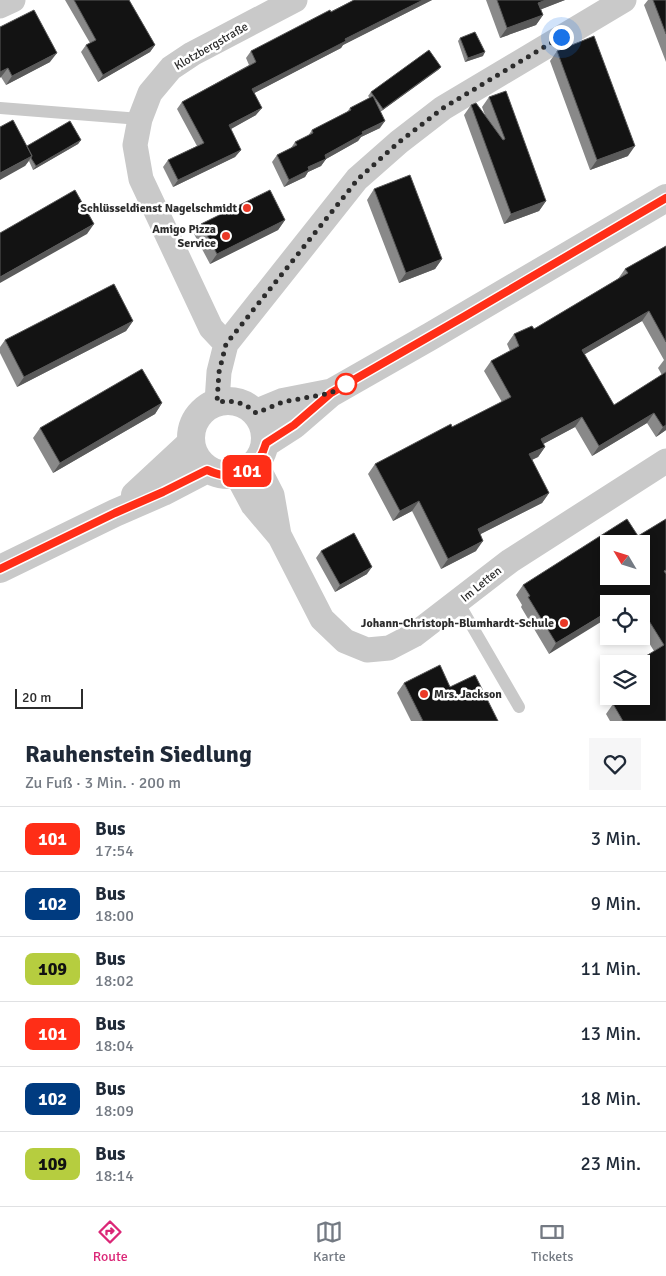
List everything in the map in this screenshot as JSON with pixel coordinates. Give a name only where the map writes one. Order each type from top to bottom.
[{"type":"street","points":[[0,6],[13,0]]},
{"type":"street","name":"Klotzbergstraße","points":[[226,344],[212,328],[142,179],[135,145],[140,118],[150,93],[171,68],[192,54],[295,0]]},
{"type":"street","points":[[217,402],[219,372],[226,344],[358,179],[399,142],[443,108],[624,0]]},
{"type":"street","points":[[253,461],[266,432],[256,413],[248,406],[228,400],[217,402],[200,414],[194,423],[191,443],[194,454],[207,470],[222,475],[253,461],[331,393],[666,198]]},
{"type":"street","points":[[256,413],[283,402],[331,393]]},
{"type":"street","points":[[115,513],[191,443]]},
{"type":"street","name":"Im Letten","points":[[253,461],[253,504],[280,537],[322,618],[345,641],[367,650],[389,648],[414,635],[510,561],[666,461]]},
{"type":"street","points":[[0,569],[207,470]]},
{"type":"lane","points":[[0,108],[140,118]]},
{"type":"lane","points":[[458,602],[519,707]]},
{"type":"building","points":[[74,0],[129,0],[155,45],[103,75],[86,45],[96,40]]},
{"type":"building","points":[[354,0],[423,0],[252,89],[262,108],[229,125],[241,150],[178,180],[168,160],[204,143],[182,102],[256,62],[251,51],[330,10],[331,12]]},
{"type":"building","points":[[497,0],[546,0],[538,3],[543,15],[507,28]]},
{"type":"building","points":[[653,0],[666,0],[666,34]]},
{"type":"building","points":[[34,10],[57,53],[12,76],[8,68],[0,72],[0,27]]},
{"type":"building","points":[[475,32],[485,52],[468,58],[460,38]]},
{"type":"building","points":[[594,36],[635,146],[597,160],[557,51]]},
{"type":"building","points":[[429,50],[441,67],[383,109],[371,92]]},
{"type":"building","points":[[506,91],[546,201],[511,214],[471,105],[476,103],[503,140],[505,139],[489,97]]},
{"type":"building","points":[[373,96],[385,121],[362,132],[363,134],[325,155],[326,159],[308,167],[309,170],[289,180],[277,155],[297,145],[295,142],[313,133],[312,130],[351,110],[350,108]]},
{"type":"building","points":[[13,120],[32,156],[0,173],[0,127]]},
{"type":"building","points":[[70,121],[81,140],[36,166],[27,146]]},
{"type":"building","points":[[410,175],[442,259],[406,273],[374,189]]},
{"type":"building","points":[[75,190],[94,224],[0,277],[0,233]]},
{"type":"building","points":[[270,190],[285,220],[217,254],[201,224]]},
{"type":"building","points":[[666,246],[666,342],[649,311],[582,350],[614,405],[666,372],[666,425],[663,427],[654,413],[599,446],[582,417],[541,439],[545,447],[529,454],[549,493],[478,529],[483,541],[448,559],[419,501],[400,511],[375,464],[451,424],[452,427],[511,397],[491,361],[519,346],[514,334],[532,326],[534,329],[628,273],[625,269]]},
{"type":"building","points":[[114,284],[133,321],[24,377],[5,340]]},
{"type":"building","points":[[142,369],[162,403],[60,463],[40,428]]},
{"type":"building","name":"Johann-Christoph-Blumhardt-Schule","points":[[627,519],[637,535],[602,535]]},
{"type":"building","name":"Johann-Christoph-Blumhardt-Schule","points":[[666,519],[666,570],[664,571],[666,574],[666,721],[623,721],[614,705],[650,705],[650,655],[648,655],[664,645],[650,622],[650,595],[600,595],[600,616],[556,643],[528,597],[530,596],[523,585],[600,536],[600,585],[650,585],[650,535],[640,535]]},
{"type":"building","points":[[354,533],[372,567],[340,585],[321,551]]},
{"type":"building","points":[[440,665],[450,687],[475,675],[498,721],[423,721],[404,683]]},
{"type":"bus line","name":"101","points":[[0,569],[207,470],[227,476],[247,471],[256,464],[266,443],[294,425],[331,393],[666,198]]},
{"type":"place","name":"Schlüsseldienst Nagelschmidt","points":[[247,208]]},
{"type":"place","name":"Amigo Pizza Service","points":[[226,236]]},
{"type":"place","name":"Johann-Christoph-Blumhardt-Schule","points":[[564,623]]},
{"type":"place","name":"Mrs. Jackson","points":[[424,694]]},
{"type":"route","points":[[346,384],[331,393],[283,402],[256,413],[248,406],[238,402],[228,400],[217,402],[219,372],[226,344],[358,179],[399,142],[443,108],[561,37]]}]
